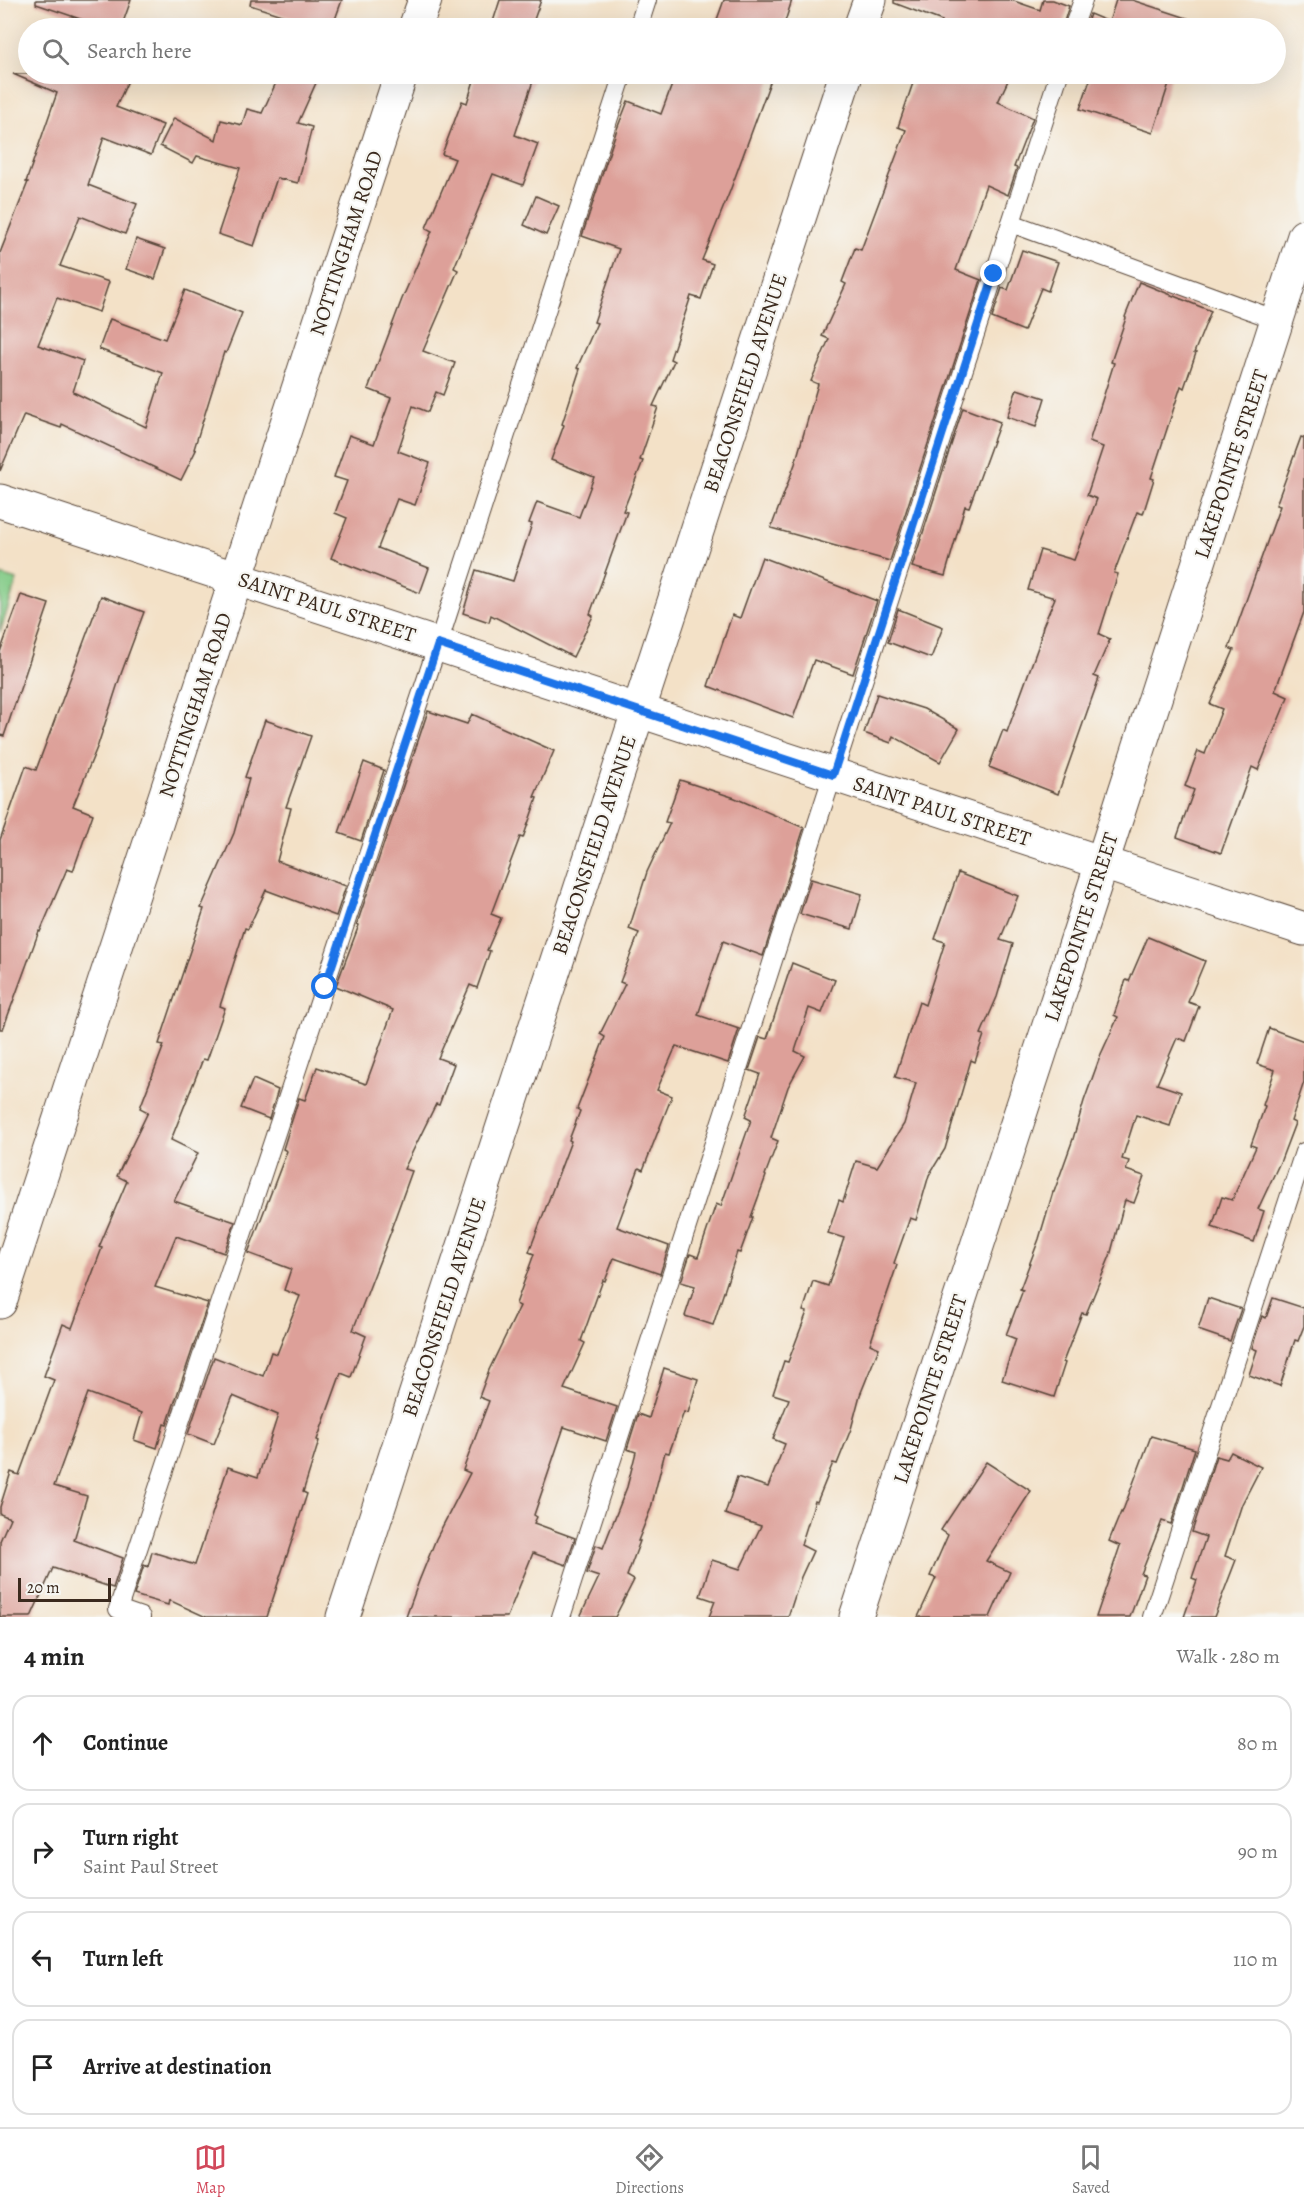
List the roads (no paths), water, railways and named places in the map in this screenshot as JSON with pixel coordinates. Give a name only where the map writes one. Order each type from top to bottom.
[{"type":"street","points":[[419,18],[425,0]]},
{"type":"street","points":[[864,18],[870,0]]},
{"type":"street","name":"NOTTINGHAM ROAD","points":[[0,1302],[398,84]]},
{"type":"street","name":"BEACONSFIELD AVENUE","points":[[344,1617],[843,84]]},
{"type":"street","name":"LAKEPOINTE STREET","points":[[856,1617],[1304,236]]},
{"type":"street","name":"SAINT PAUL STREET","points":[[0,501],[1304,929]]},
{"type":"lane","points":[[641,18],[647,0]]},
{"type":"lane","points":[[1077,18],[1083,0]]},
{"type":"lane","points":[[141,1617],[118,1609],[438,644],[619,84]]},
{"type":"lane","points":[[561,1617],[1056,84]]},
{"type":"lane","points":[[1011,223],[1277,320]]},
{"type":"lane","points":[[1152,1617],[1304,1152]]}]
